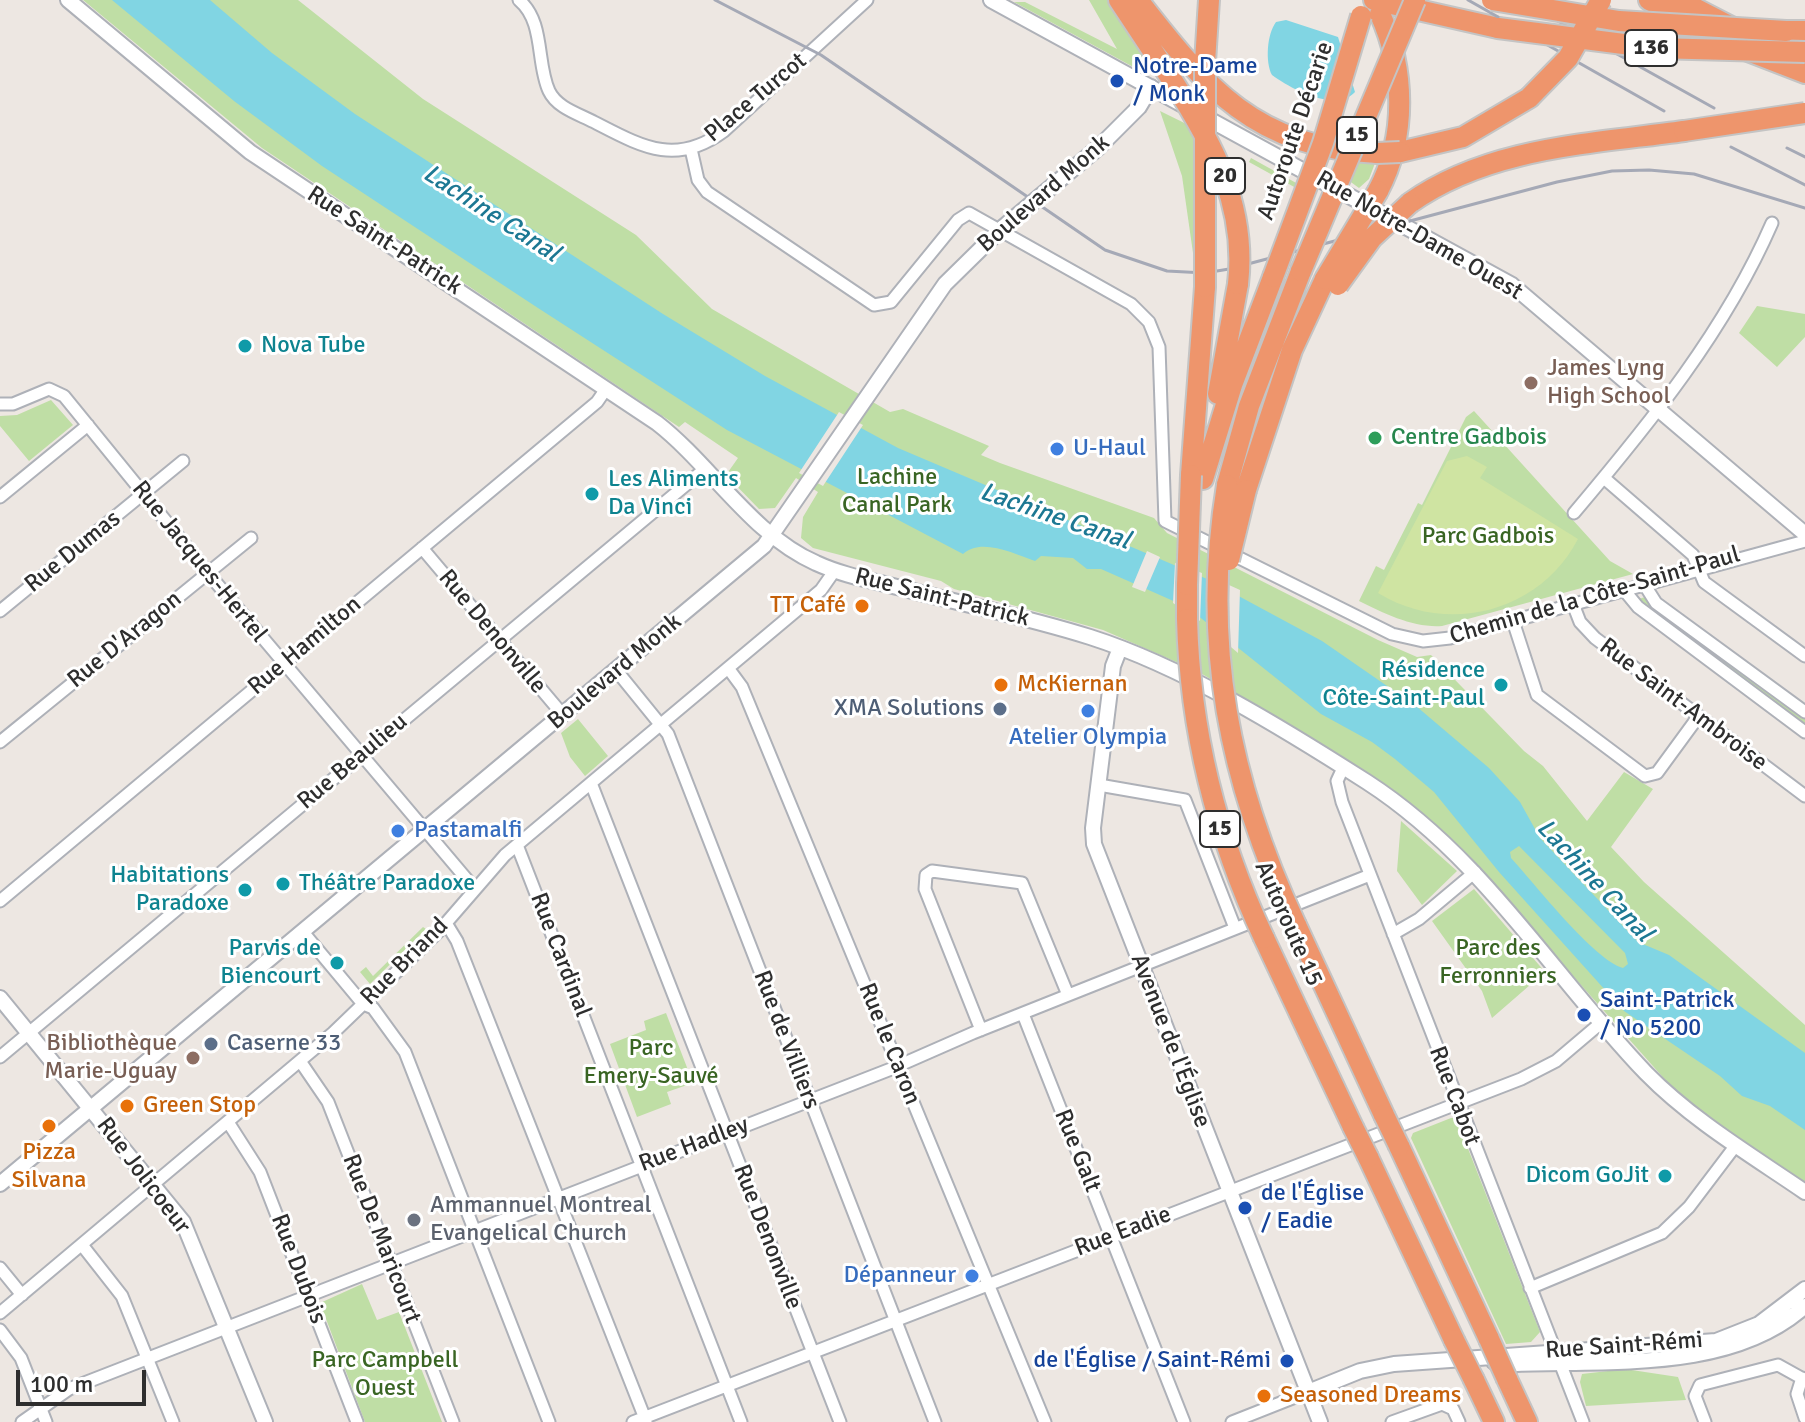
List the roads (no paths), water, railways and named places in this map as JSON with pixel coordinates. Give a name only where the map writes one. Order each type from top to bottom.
[{"type":"highway","name":"20","points":[[1119,0],[1207,134],[1227,181],[1238,229],[1238,284],[1209,449]]},
{"type":"highway","points":[[1138,0],[1198,75],[1244,113],[1298,140],[1377,153],[1400,152],[1463,137],[1529,98],[1568,58],[1601,0]]},
{"type":"highway","points":[[1197,477],[1205,287],[1205,62],[1209,0]]},
{"type":"highway","name":"15","points":[[1236,488],[1249,406],[1301,271],[1415,0]]},
{"type":"highway","name":"136","points":[[1492,0],[1619,21],[1795,31]]},
{"type":"highway","points":[[1649,0],[1743,49],[1805,73]]},
{"type":"highway","points":[[1679,0],[1741,32],[1805,52]]},
{"type":"highway","points":[[1236,488],[1273,406],[1292,350],[1332,282],[1378,191],[1394,145],[1400,104],[1395,61],[1373,5]]},
{"type":"highway","name":"136","points":[[1373,5],[1498,28],[1682,50],[1805,52]]},
{"type":"highway","name":"Autoroute Décarie","points":[[1209,449],[1373,5]]},
{"type":"highway","points":[[1332,282],[1372,238],[1410,203],[1454,177],[1505,159],[1805,113]]},
{"type":"highway","name":"15","points":[[1197,477],[1209,449]]},
{"type":"highway","name":"Autoroute 15","points":[[1197,477],[1187,585],[1189,673],[1203,768],[1227,850],[1264,938],[1454,1340],[1475,1370],[1494,1422]]},
{"type":"highway","name":"Autoroute 15","points":[[1236,488],[1218,635],[1225,706],[1240,782],[1263,850],[1296,925],[1527,1422]]},
{"type":"main road","name":"Rue Saint-Patrick","points":[[68,0],[250,152],[672,435],[774,535],[806,558],[835,570],[1047,625],[1120,648],[1208,689],[1343,768],[1414,815],[1475,872],[1655,1082],[1736,1145],[1805,1192]]},
{"type":"main road","name":"Rue Notre-Dame Ouest","points":[[991,0],[1512,285],[1805,534]]},
{"type":"main road","name":"Boulevard Monk","points":[[0,1184],[759,551],[774,535],[945,284],[1001,229],[1099,147],[1135,111],[1151,87]]},
{"type":"main road","name":"Avenue de l'Église","points":[[1120,648],[1113,666],[1093,839],[1320,1422]]},
{"type":"main road","name":"Rue Jolicoeur","points":[[0,998],[154,1184],[188,1230],[265,1422]]},
{"type":"main road","name":"Rue Saint-Rémi","points":[[1557,1356],[1724,1339],[1766,1320],[1805,1289]]},
{"type":"main road","name":"Rue Saint-Rémi","points":[[1308,1392],[1379,1366],[1475,1370],[1510,1353],[1687,1356],[1718,1352],[1756,1338],[1805,1306]]},
{"type":"street","name":"Place Turcot","points":[[519,0],[533,21],[546,81],[557,102],[645,147],[664,151],[691,149],[724,131],[867,0]]},
{"type":"street","points":[[691,149],[698,180],[707,192],[874,305],[891,302],[965,214],[978,215],[1001,229]]},
{"type":"street","points":[[1574,513],[1658,409],[1723,315],[1772,223]]},
{"type":"street","name":"Chemin de la Côte-Saint-Paul","points":[[1001,229],[1131,304],[1149,322],[1159,352],[1163,509],[1167,523],[1399,636],[1437,640],[1805,541]]},
{"type":"street","name":"Rue Jacques-Hertel","points":[[0,404],[13,404],[55,389],[423,831],[475,889]]},
{"type":"street","name":"Rue Hamilton","points":[[0,901],[597,402],[606,389]]},
{"type":"street","points":[[0,497],[88,425]]},
{"type":"street","name":"Rue Dumas","points":[[0,611],[183,461]]},
{"type":"street","name":"Rue Beaulieu","points":[[0,1057],[706,468]]},
{"type":"street","points":[[1604,478],[1693,555],[1704,582],[1805,656]]},
{"type":"street","name":"Rue D'Aragon","points":[[0,742],[251,538]]},
{"type":"street","name":"Rue Denonville","points":[[422,548],[563,715]]},
{"type":"street","name":"Rue Briand","points":[[0,1313],[300,1061],[446,923],[517,845],[827,584],[835,570]]},
{"type":"street","points":[[1644,584],[1656,603],[1805,712]]},
{"type":"street","points":[[1624,590],[1629,599],[1648,615],[1805,732]]},
{"type":"street","name":"Rue Saint-Ambroise","points":[[1573,604],[1580,622],[1591,635],[1805,796]]},
{"type":"street","points":[[1513,621],[1535,693],[1643,775],[1657,773],[1698,717]]},
{"type":"street","name":"Rue le Caron","points":[[728,668],[742,687],[1045,1422]]},
{"type":"street","name":"Rue de Villiers","points":[[616,670],[668,734],[935,1422]]},
{"type":"street","name":"Rue Cabot","points":[[1343,768],[1337,781],[1340,798],[1583,1422]]},
{"type":"street","name":"Rue Denonville","points":[[591,783],[840,1422]]},
{"type":"street","points":[[1099,785],[1185,800],[1235,928]]},
{"type":"street","name":"Rue Cardinal","points":[[517,845],[741,1422]]},
{"type":"street","points":[[981,1030],[925,889],[924,880],[932,871],[1022,883],[1068,995]]},
{"type":"street","points":[[1393,934],[1419,919],[1475,872]]},
{"type":"street","name":"Rue Hadley","points":[[22,1422],[69,1389],[810,1101],[1370,875]]},
{"type":"street","points":[[446,923],[457,941],[558,1198],[641,1420]]},
{"type":"street","points":[[303,932],[363,1004],[373,1008],[405,1052],[549,1422]]},
{"type":"street","name":"Rue Galt","points":[[1023,1014],[1184,1422]]},
{"type":"street","name":"Rue Eadie","points":[[641,1420],[812,1351],[1458,1104],[1550,1065],[1602,1022]]},
{"type":"street","name":"Rue De Maricourt","points":[[300,1061],[328,1102],[453,1422]]},
{"type":"street","name":"Rue Dubois","points":[[228,1122],[256,1162],[357,1422]]},
{"type":"street","points":[[1530,1288],[1662,1233],[1689,1207],[1736,1145]]},
{"type":"street","points":[[82,1245],[122,1296],[173,1422]]},
{"type":"street","points":[[0,1268],[22,1295]]},
{"type":"street","points":[[0,1330],[21,1358],[46,1422]]},
{"type":"street","points":[[1705,1422],[1695,1398],[1697,1387],[1778,1365],[1803,1379],[1797,1394],[1805,1418]]},
{"type":"street","points":[[1232,1422],[1308,1392]]},
{"type":"street","points":[[1392,1422],[1437,1405],[1448,1405],[1459,1422]]},
{"type":"water","name":"Lachine Canal","points":[[112,0],[210,0],[272,53],[355,114],[663,314],[765,376],[898,448],[1207,579],[1322,641],[1416,706],[1489,768],[1520,802],[1540,838],[1638,942],[1669,955],[1805,1053],[1805,1130],[1770,1106],[1742,1096],[1720,1076],[1624,1011],[1499,872],[1434,792],[1372,742],[1321,714],[1187,607],[1101,569],[1087,569],[1073,558],[1041,556],[1035,561],[988,547],[970,549],[963,554],[727,430],[322,166],[234,101]],"holes":[[[1519,846],[1625,953],[1628,964],[1623,968],[1596,951],[1549,902],[1511,858],[1510,852]]]},
{"type":"water","points":[[1286,20],[1338,37],[1355,92],[1347,98],[1325,100],[1290,87],[1272,75],[1269,41],[1276,22]]},
{"type":"railway","points":[[715,0],[821,55],[1105,250],[1167,271],[1205,273],[1229,269],[1557,182],[1612,171],[1694,174],[1805,208]]},
{"type":"railway","points":[[1468,0],[1664,111]]},
{"type":"railway","points":[[1520,0],[1714,108]]},
{"type":"railway","points":[[1731,147],[1805,185]]},
{"type":"railway","points":[[1787,148],[1805,157]]},
{"type":"place","name":"Notre-Dame / Monk","points":[[1117,81]]},
{"type":"place","name":"Nova Tube","points":[[245,346]]},
{"type":"place","name":"James Lyng High School","points":[[1531,383]]},
{"type":"place","name":"Centre Gadbois","points":[[1375,438]]},
{"type":"place","name":"U-Haul","points":[[1057,449]]},
{"type":"place","name":"Les Aliments Da Vinci","points":[[592,494]]},
{"type":"place","name":"TT Café","points":[[862,606]]},
{"type":"place","name":"McKiernan","points":[[1001,685]]},
{"type":"place","name":"Résidence Côte-Saint-Paul","points":[[1501,685]]},
{"type":"place","name":"XMA Solutions","points":[[1000,709]]},
{"type":"place","name":"Atelier Olympia","points":[[1088,711]]},
{"type":"place","name":"Pastamalfi","points":[[398,831]]},
{"type":"place","name":"Théâtre Paradoxe","points":[[283,884]]},
{"type":"place","name":"Habitations Paradoxe","points":[[245,890]]},
{"type":"place","name":"Parvis de Biencourt","points":[[337,963]]},
{"type":"place","name":"Saint-Patrick / No 5200","points":[[1584,1015]]},
{"type":"place","name":"Caserne 33","points":[[211,1044]]},
{"type":"place","name":"Bibliothèque Marie-Uguay","points":[[193,1058]]},
{"type":"place","name":"Green Stop","points":[[127,1106]]},
{"type":"place","name":"Pizza Silvana","points":[[49,1126]]},
{"type":"place","name":"Dicom GoJit","points":[[1665,1176]]},
{"type":"place","name":"de l'Église / Eadie","points":[[1245,1208]]},
{"type":"place","name":"Ammannuel Montreal Evangelical Church","points":[[414,1220]]},
{"type":"place","name":"Dépanneur","points":[[972,1276]]},
{"type":"place","name":"de l'Église / Saint-Rémi","points":[[1287,1361]]},
{"type":"place","name":"Seasoned Dreams","points":[[1264,1396]]},
{"type":"park label","name":"Lachine Canal Park","points":[[897,492]]},
{"type":"park label","name":"Parc Gadbois","points":[[1488,537]]},
{"type":"park label","name":"Parc des Ferronniers","points":[[1498,963]]},
{"type":"park label","name":"Parc Emery-Sauvé","points":[[651,1063]]},
{"type":"park label","name":"Parc Campbell Ouest","points":[[385,1375]]}]
